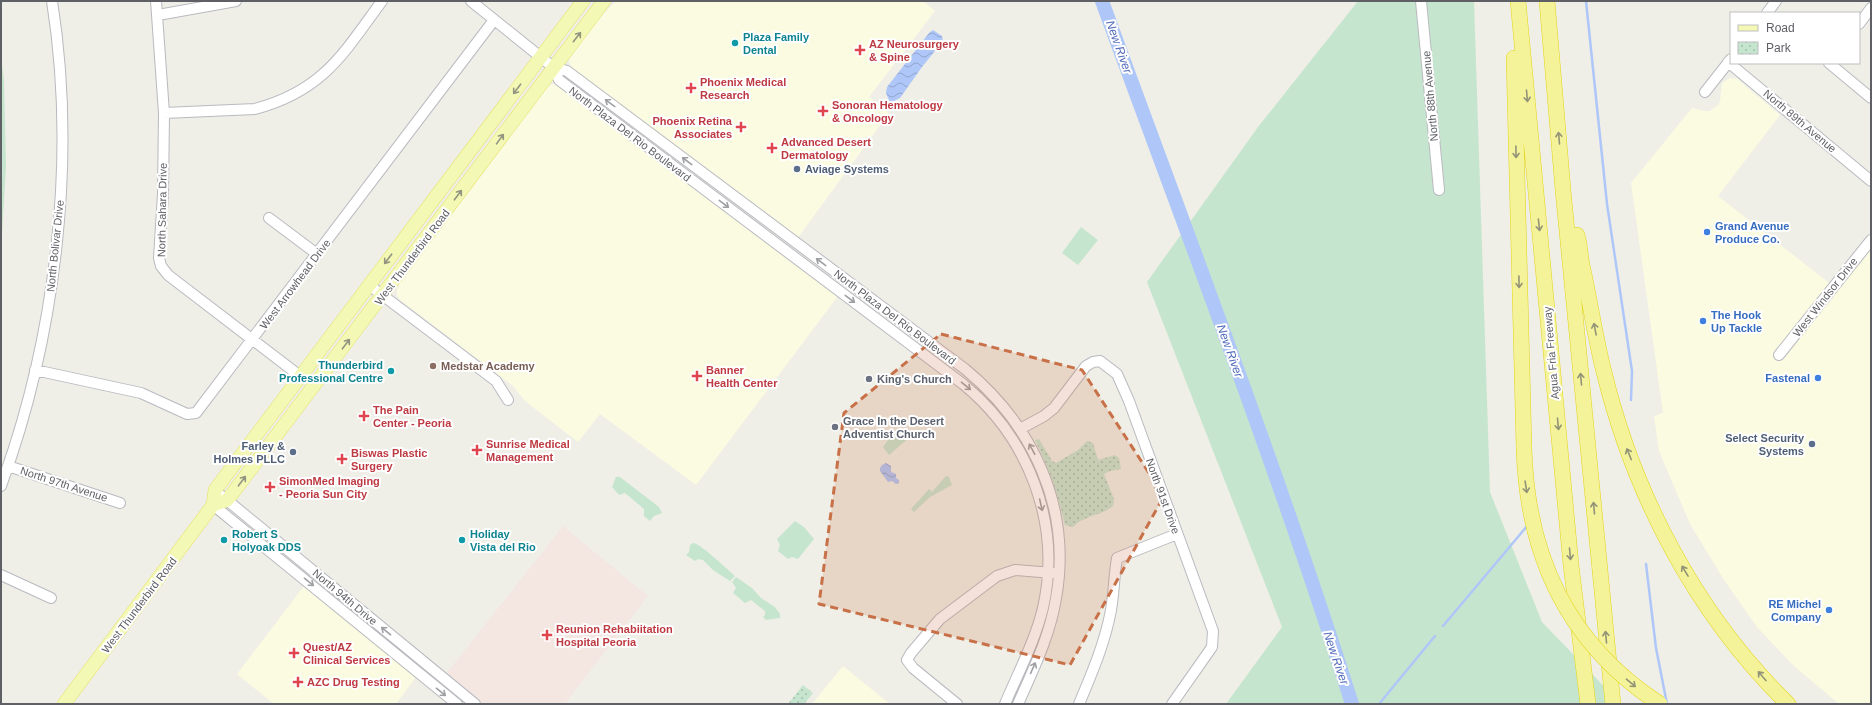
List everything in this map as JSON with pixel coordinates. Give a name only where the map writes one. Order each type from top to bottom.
[{"type":"highway","points":[[1509,1],[1514,52],[1525,477],[1534,534],[1546,570],[1555,590],[1578,627],[1604,658],[1634,685],[1660,704]]},
{"type":"highway","name":"Agua Fria Freeway","points":[[1518,1],[1571,565],[1588,704]]},
{"type":"highway","points":[[1547,1],[1613,704]]},
{"type":"highway","points":[[1564,190],[1578,239],[1609,391],[1626,448],[1649,503],[1672,550],[1703,600],[1742,653],[1788,704]]},
{"type":"main road","name":"West Thunderbird Road","points":[[64,704],[213,505],[215,490],[583,1]]},
{"type":"main road","name":"West Thunderbird Road","points":[[227,500],[604,1]]},
{"type":"main road","points":[[278,431],[285,411],[303,383],[303,378],[300,376]]},
{"type":"main road","points":[[213,505],[227,500]]},
{"type":"street","name":"North Bolivar Drive","points":[[1,486],[35,370],[48,311],[60,208],[62,142],[60,79],[56,23],[52,1]]},
{"type":"street","name":"North Sahara Drive","points":[[156,1],[164,113],[159,258],[161,266],[168,275],[300,376]]},
{"type":"street","points":[[158,15],[236,1]]},
{"type":"street","points":[[164,113],[256,109],[269,105],[300,91],[313,84],[336,62],[382,1]]},
{"type":"street","points":[[471,1],[553,67]]},
{"type":"street","name":"North 88th Avenue","points":[[1421,1],[1439,190]]},
{"type":"street","points":[[1768,12],[1776,1]]},
{"type":"street","points":[[1860,23],[1871,8]]},
{"type":"street","name":"West Arrowhead Drive","points":[[35,370],[141,393],[187,414],[196,413],[494,20]]},
{"type":"street","points":[[1705,92],[1730,60]]},
{"type":"street","name":"North 89th Avenue","points":[[1735,64],[1871,181]]},
{"type":"street","points":[[1830,64],[1871,98]]},
{"type":"street","name":"North Plaza Del Rio Boulevard","points":[[553,67],[567,71],[965,370],[995,397],[1020,430],[1037,459],[1047,484],[1055,511],[1058,527],[1059,574],[1056,599],[1049,627],[1038,658],[1018,704]]},
{"type":"street","name":"North Plaza Del Rio Boulevard","points":[[553,67],[559,80],[963,384],[987,405],[1016,444],[1037,489],[1046,528],[1048,572],[1045,596],[1037,626],[1005,704]]},
{"type":"street","points":[[625,130],[633,120]]},
{"type":"street","points":[[712,195],[720,185]]},
{"type":"street","points":[[269,218],[317,254]]},
{"type":"street","points":[[770,239],[778,229]]},
{"type":"street","name":"West Windsor Drive","points":[[1779,355],[1871,240]]},
{"type":"street","points":[[831,285],[838,275]]},
{"type":"street","points":[[368,285],[496,381],[508,400]]},
{"type":"street","points":[[886,326],[893,316]]},
{"type":"street","name":"North 91st Drive","points":[[1020,430],[1044,416],[1054,408],[1086,366],[1093,362],[1100,361],[1117,374],[1123,385],[1213,631],[1212,647],[1172,704]]},
{"type":"street","points":[[987,405],[995,397]]},
{"type":"street","name":"North 97th Avenue","points":[[8,466],[120,503]]},
{"type":"street","points":[[1037,489],[1047,484]]},
{"type":"street","name":"North 94th Drive","points":[[215,490],[428,664],[463,700],[475,704]]},
{"type":"street","name":"North 94th Drive","points":[[213,505],[457,704]]},
{"type":"street","points":[[1079,704],[1098,659],[1106,632],[1114,591],[1117,558],[1177,534]]},
{"type":"street","points":[[261,544],[269,535]]},
{"type":"street","points":[[297,572],[304,564]]},
{"type":"street","points":[[957,704],[913,668],[907,660],[911,653],[940,619],[997,576],[1015,570],[1059,574]]},
{"type":"street","points":[[1,575],[51,598]]},
{"type":"street","points":[[420,674],[428,664]]},
{"type":"highlighted area","points":[[941,334],[1082,370],[1164,496],[1070,665],[819,604],[844,413]]},
{"type":"shaded area","points":[[616,1],[923,1],[935,11],[869,97],[889,113],[797,239],[571,68],[569,62],[570,57],[594,24]]},
{"type":"shaded area","points":[[1730,78],[1737,79],[1780,115],[1718,196],[1838,290],[1871,248],[1871,704],[1839,704],[1794,666],[1757,627],[1724,580],[1690,524],[1659,451],[1654,416],[1663,413],[1631,183],[1692,108],[1710,111],[1718,105],[1720,101],[1722,83]]},
{"type":"shaded area","points":[[555,83],[838,296],[696,485],[600,414],[578,442],[525,401],[513,386],[399,299],[397,295],[397,290],[402,279],[547,86]]},
{"type":"shaded area","name":"Reunion Rehabiitation Hospital Peoria","points":[[563,526],[648,596],[565,704],[482,704],[446,674]]},
{"type":"shaded area","points":[[304,586],[416,677],[396,704],[274,704],[237,674]]},
{"type":"shaded area","points":[[843,666],[890,704],[812,704]]},
{"type":"green space","points":[[1358,1],[1474,1],[1490,492],[1542,622],[1621,704],[1226,704],[1282,627],[1147,282],[1258,127]]},
{"type":"green space","points":[[1,55],[4,81],[6,166],[1,252]]},
{"type":"green space","points":[[1081,227],[1098,240],[1078,265],[1062,253]]},
{"type":"green space","points":[[900,428],[910,437],[889,455],[883,447],[891,436],[892,432]]},
{"type":"green space","points":[[1039,439],[1052,461],[1056,463],[1078,450],[1087,441],[1093,443],[1098,460],[1115,455],[1119,458],[1121,469],[1104,474],[1114,499],[1113,506],[1103,512],[1082,520],[1073,527],[1065,525],[1053,482],[1035,440]]},
{"type":"green space","points":[[946,476],[949,477],[952,485],[930,497],[914,512],[911,509],[929,489],[932,492]]},
{"type":"green space","points":[[616,477],[620,477],[659,507],[662,513],[654,516],[650,521],[644,516],[644,509],[625,493],[619,495],[612,487]]},
{"type":"green space","points":[[795,521],[804,527],[814,539],[798,559],[792,557],[788,559],[778,551],[780,545],[777,539]]},
{"type":"green space","points":[[693,543],[697,544],[708,552],[735,576],[730,581],[713,570],[703,560],[698,559],[695,561],[686,555],[689,552],[690,545]]},
{"type":"green space","points":[[736,577],[752,588],[761,598],[775,607],[780,614],[780,618],[766,620],[763,617],[765,615],[765,611],[751,600],[745,603],[733,593],[736,588],[732,582]]},
{"type":"green space","points":[[803,685],[813,693],[804,704],[788,704]]},
{"type":"water","points":[[933,30],[942,36],[943,41],[900,98],[890,103],[886,93],[887,87],[929,33]]},
{"type":"water","points":[[886,463],[891,466],[891,472],[896,474],[896,478],[899,480],[899,483],[896,484],[892,481],[888,482],[880,471],[882,465]]},
{"type":"waterway","name":"New River","points":[[1102,1],[1199,263],[1262,439],[1352,704]]},
{"type":"waterway","points":[[1586,1],[1607,204],[1632,371],[1631,400]]},
{"type":"waterway","points":[[1443,626],[1528,525]]},
{"type":"waterway","points":[[1646,564],[1656,648],[1667,704]]},
{"type":"waterway","points":[[1379,704],[1435,636]]},
{"type":"place","name":"Plaza Family Dental","points":[[735,43]]},
{"type":"place","name":"AZ Neurosurgery & Spine","points":[[860,50]]},
{"type":"place","name":"Phoenix Medical Research","points":[[691,88]]},
{"type":"place","name":"Sonoran Hematology & Oncology","points":[[823,111]]},
{"type":"place","name":"Phoenix Retina Associates","points":[[741,127]]},
{"type":"place","name":"Advanced Desert Dermatology","points":[[772,148]]},
{"type":"place","name":"Aviage Systems","points":[[797,169]]},
{"type":"place","name":"Grand Avenue Produce Co.","points":[[1707,232]]},
{"type":"place","name":"The Hook Up Tackle","points":[[1703,321]]},
{"type":"place","name":"Medstar Academy","points":[[433,366]]},
{"type":"place","name":"Thunderbird Professional Centre","points":[[391,371]]},
{"type":"place","name":"Banner Health Center","points":[[697,376]]},
{"type":"place","name":"Fastenal","points":[[1818,378]]},
{"type":"place","name":"King's Church","points":[[869,379]]},
{"type":"place","name":"The Pain Center - Peoria","points":[[364,416]]},
{"type":"place","name":"Grace In the Desert Adventist Church","points":[[835,427]]},
{"type":"place","name":"Select Security Systems","points":[[1812,444]]},
{"type":"place","name":"Sunrise Medical Management","points":[[477,450]]},
{"type":"place","name":"Farley & Holmes PLLC","points":[[293,452]]},
{"type":"place","name":"Biswas Plastic Surgery","points":[[342,459]]},
{"type":"place","name":"SimonMed Imaging - Peoria Sun City","points":[[270,487]]},
{"type":"place","name":"Robert S Holyoak DDS","points":[[224,540]]},
{"type":"place","name":"Holiday Vista del Rio","points":[[462,540]]},
{"type":"place","name":"RE Michel Company","points":[[1829,610]]},
{"type":"place","name":"Reunion Rehabiitation Hospital Peoria","points":[[547,635]]},
{"type":"place","name":"Quest/AZ Clinical Services","points":[[294,653]]},
{"type":"place","name":"AZC Drug Testing","points":[[298,682]]}]
